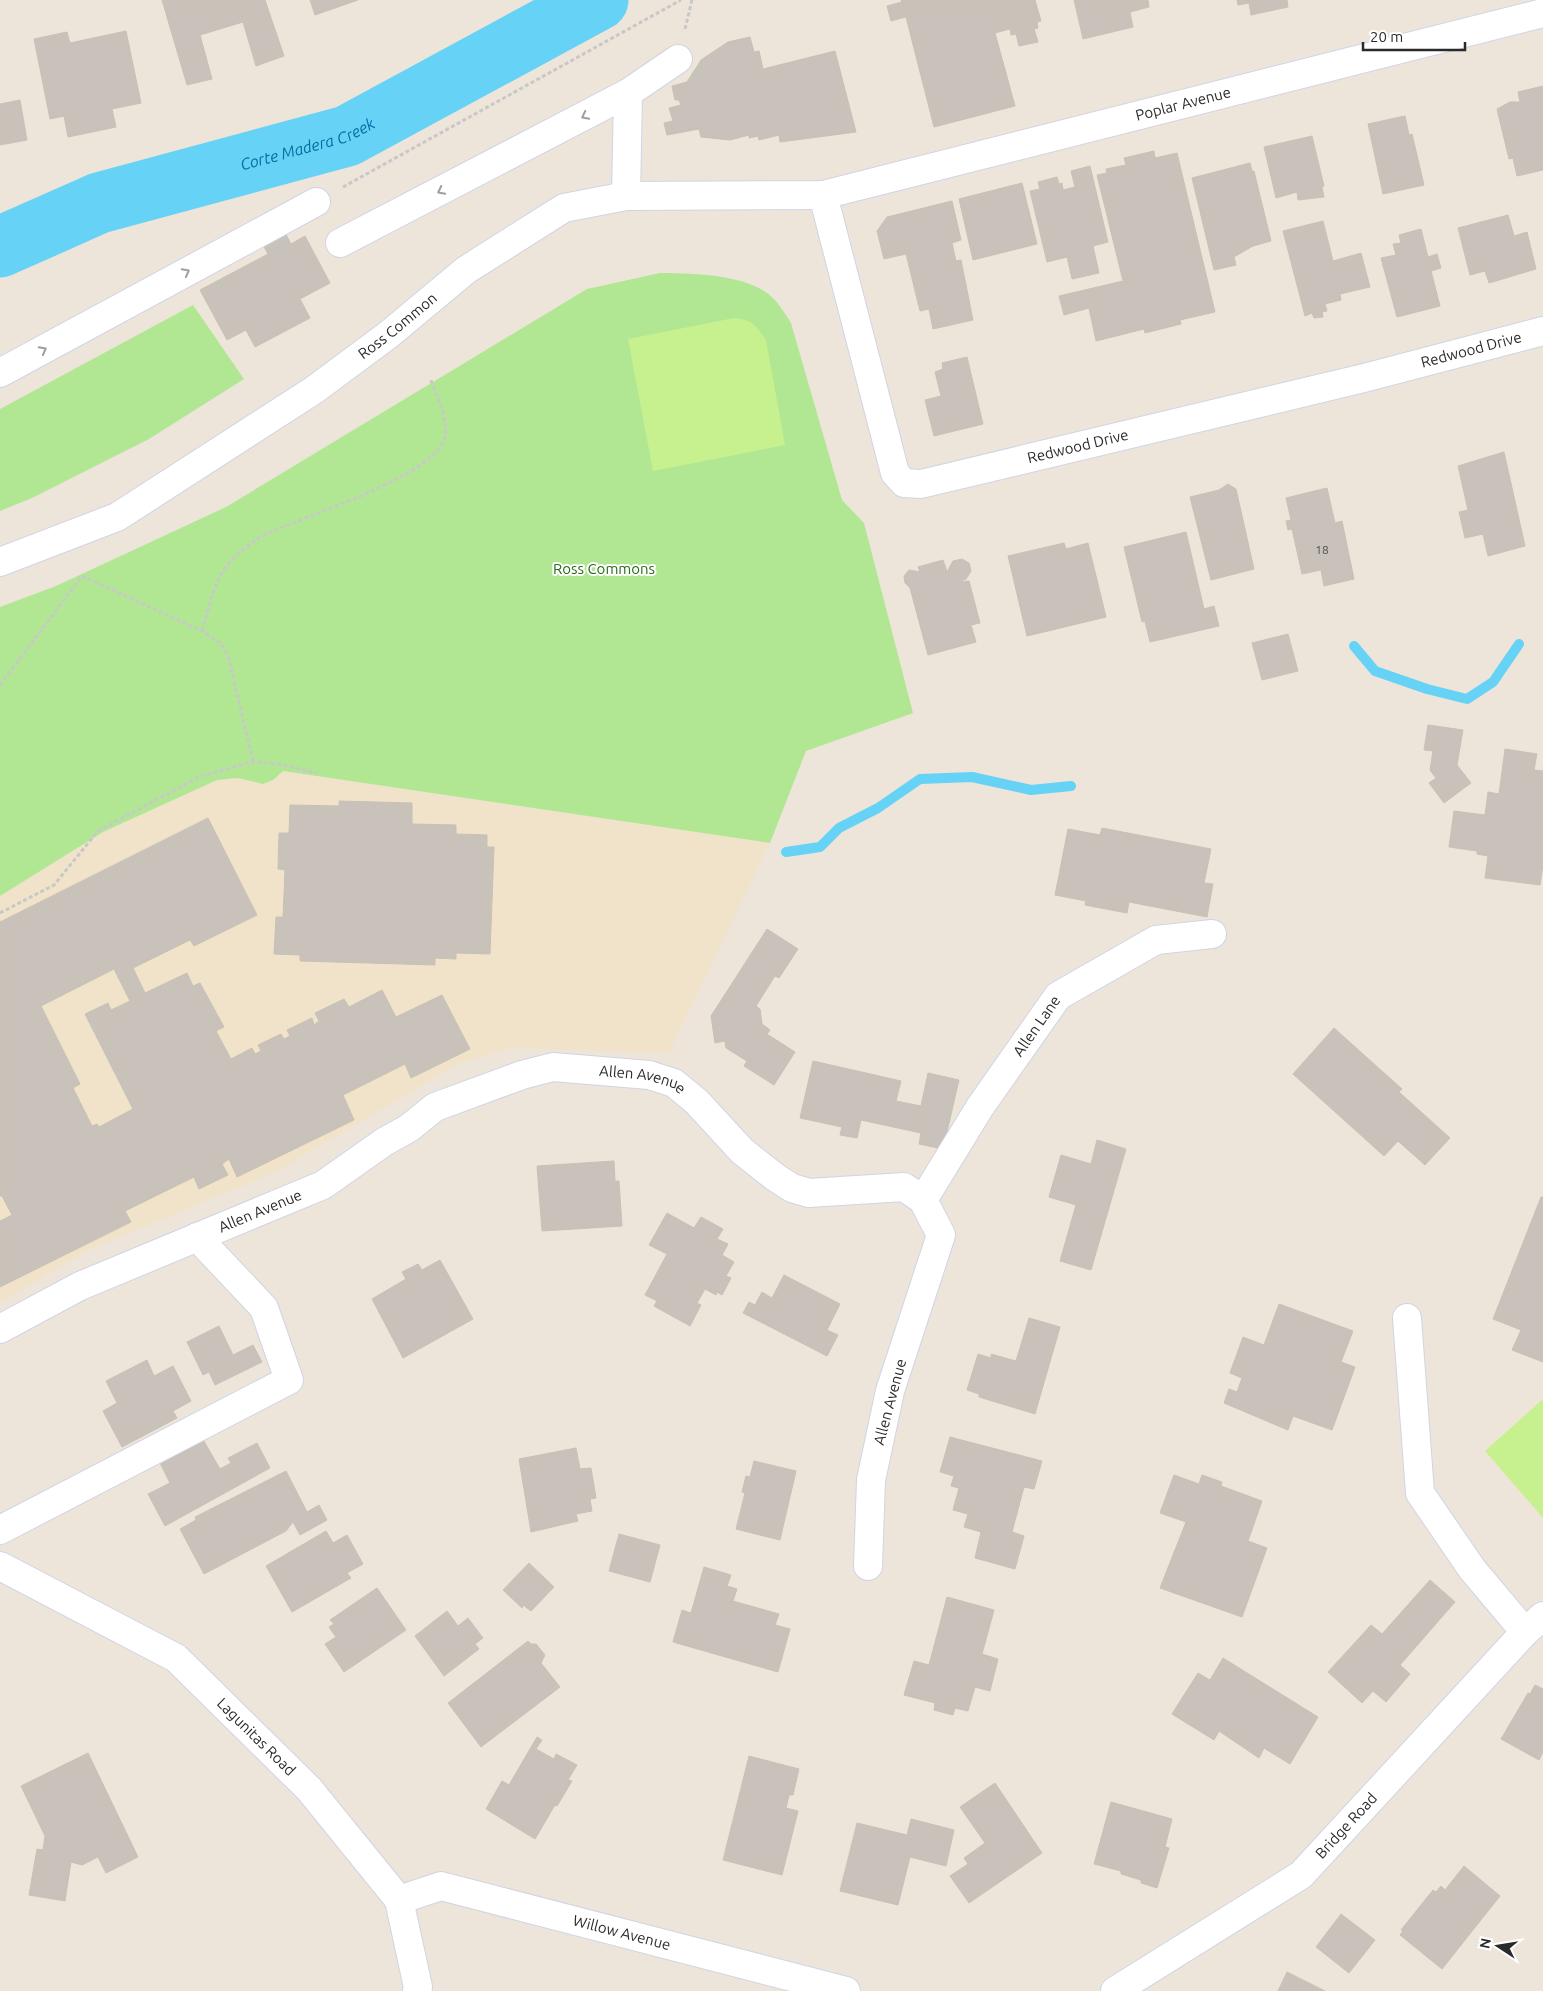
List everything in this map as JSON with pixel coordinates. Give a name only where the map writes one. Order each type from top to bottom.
[{"type":"street","name":"Poplar Avenue","points":[[823,195],[1543,13]]},
{"type":"street","points":[[340,243],[628,93],[678,60]]},
{"type":"street","points":[[626,196],[628,93]]},
{"type":"street","name":"Ross Common","points":[[0,562],[117,517],[314,390],[388,335],[466,270],[564,208],[626,196],[823,195]]},
{"type":"street","name":"Redwood Drive","points":[[823,195],[895,473],[904,483],[921,484],[1220,413],[1390,372],[1543,331]]},
{"type":"street","points":[[0,373],[316,202]]},
{"type":"street","name":"Allen Lane","points":[[923,1200],[980,1107],[1058,996],[1156,940],[1212,934]]},
{"type":"street","name":"Allen Avenue","points":[[0,1329],[80,1286],[323,1185],[384,1142],[409,1128],[436,1107],[522,1075],[553,1067],[649,1075],[674,1083],[697,1102],[742,1151],[775,1178],[792,1188],[809,1194],[904,1187],[923,1200],[942,1234],[890,1391],[871,1480],[868,1566]]},
{"type":"street","points":[[0,1530],[289,1380],[264,1308],[196,1237]]},
{"type":"street","points":[[1407,1318],[1420,1493],[1472,1569],[1536,1624]]},
{"type":"street","name":"Lagunitas Road","points":[[0,1566],[176,1658],[309,1789],[399,1900],[418,1987],[417,1991]]},
{"type":"street","name":"Bridge Road","points":[[1115,1991],[1301,1875],[1536,1624]]},
{"type":"street","name":"Willow Avenue","points":[[399,1900],[441,1886],[846,1991]]},
{"type":"path","points":[[316,202],[681,0]]},
{"type":"path","points":[[202,631],[216,586],[230,561],[257,540],[407,474],[436,451],[445,438],[444,419],[430,378]]},
{"type":"path","points":[[0,685],[82,576],[202,631],[220,643],[228,655],[253,762]]},
{"type":"path","points":[[0,913],[54,885],[98,831],[201,776],[253,762],[278,764],[317,773]]},
{"type":"shaded area","points":[[283,771],[770,843],[669,1053],[512,1048],[460,1063],[276,1172],[89,1250],[0,1303],[0,896],[103,832],[217,780],[238,778],[263,784],[273,780]]},
{"type":"green space","name":"Ross Commons","points":[[660,273],[721,277],[752,285],[765,291],[775,300],[791,323],[842,500],[864,523],[913,713],[806,751],[770,843],[283,771],[273,780],[263,784],[238,778],[217,780],[103,832],[0,896],[0,607],[56,586],[226,507],[587,289]]},
{"type":"green space","points":[[193,305],[244,379],[149,439],[32,498],[0,511],[0,409]]},
{"type":"green space","points":[[734,318],[753,324],[766,340],[785,445],[653,471],[628,339]]},
{"type":"green space","points":[[1543,1399],[1543,1518],[1485,1451]]},
{"type":"building","points":[[162,0],[265,0],[284,56],[256,66],[243,22],[200,35],[212,79],[187,85]]},
{"type":"building","points":[[310,0],[358,0],[315,15]]},
{"type":"building","points":[[901,0],[1035,0],[1041,21],[1037,22],[1038,28],[1034,29],[1038,42],[1019,46],[1016,34],[1011,35],[1010,29],[995,33],[1015,106],[934,127],[906,17],[891,21],[887,6],[902,2]]},
{"type":"building","points":[[1074,0],[1148,0],[1149,7],[1130,12],[1133,27],[1083,39]]},
{"type":"building","points":[[1237,0],[1287,0],[1288,7],[1251,15],[1249,3],[1238,5]]},
{"type":"building","points":[[126,31],[141,103],[112,109],[116,127],[68,137],[64,116],[50,119],[34,39],[67,32],[70,43]]},
{"type":"building","points":[[750,37],[754,52],[759,51],[763,69],[835,51],[856,132],[780,142],[779,135],[759,140],[758,136],[749,138],[749,135],[730,140],[701,137],[699,129],[667,135],[664,123],[673,121],[669,108],[681,105],[679,100],[675,100],[672,86],[687,82],[701,60],[728,42]]},
{"type":"building","points":[[1543,86],[1543,170],[1517,176],[1513,158],[1509,159],[1497,109],[1510,102],[1520,102],[1518,92]]},
{"type":"building","points":[[20,100],[27,140],[0,145],[0,104]]},
{"type":"building","points":[[1405,116],[1409,135],[1412,134],[1424,185],[1383,194],[1368,124]]},
{"type":"building","points":[[1312,136],[1324,186],[1322,187],[1324,197],[1298,200],[1297,192],[1276,198],[1264,147]]},
{"type":"building","points":[[1154,151],[1155,158],[1177,153],[1215,312],[1180,320],[1181,324],[1145,333],[1144,329],[1096,341],[1089,308],[1064,315],[1059,296],[1123,281],[1097,175],[1107,173],[1106,169],[1126,165],[1124,158]]},
{"type":"building","points":[[1250,163],[1252,171],[1254,171],[1271,241],[1253,246],[1234,257],[1236,265],[1214,270],[1192,178]]},
{"type":"building","points":[[1090,166],[1108,242],[1093,246],[1099,273],[1072,279],[1067,257],[1047,262],[1030,191],[1040,189],[1038,182],[1057,177],[1059,184],[1062,183],[1063,190],[1075,187],[1071,171]]},
{"type":"building","points":[[1022,183],[1037,244],[973,260],[959,199]]},
{"type":"building","points":[[952,201],[961,240],[952,243],[956,261],[961,260],[973,320],[933,329],[929,309],[920,311],[906,254],[884,259],[877,231],[887,217]]},
{"type":"building","points":[[1508,215],[1514,236],[1527,232],[1536,269],[1489,283],[1485,271],[1470,275],[1458,228]]},
{"type":"building","points":[[1323,221],[1333,261],[1361,253],[1370,287],[1340,294],[1341,300],[1325,304],[1327,311],[1322,312],[1323,317],[1314,318],[1312,313],[1305,316],[1283,231]]},
{"type":"building","points":[[283,229],[291,244],[305,236],[330,283],[300,299],[310,318],[255,347],[246,330],[227,340],[200,290],[268,254],[261,241]]},
{"type":"building","points":[[1421,229],[1428,257],[1437,254],[1441,268],[1431,271],[1440,306],[1397,317],[1381,258],[1396,255],[1393,244],[1401,243],[1399,235]]},
{"type":"building","points":[[967,357],[983,424],[934,436],[925,400],[941,396],[935,372],[943,369],[942,363]]},
{"type":"building","points":[[1504,452],[1525,546],[1488,556],[1483,534],[1465,538],[1459,512],[1468,510],[1458,466]]},
{"type":"building","points":[[1228,484],[1236,489],[1254,569],[1211,580],[1190,497],[1219,490]]},
{"type":"building","points":[[1327,488],[1335,523],[1342,521],[1354,579],[1324,586],[1321,570],[1302,574],[1292,529],[1288,530],[1286,521],[1291,520],[1286,498]]},
{"type":"building","points":[[1186,532],[1204,609],[1214,606],[1219,626],[1150,642],[1145,621],[1142,622],[1124,547]]},
{"type":"building","points":[[1064,543],[1066,549],[1088,543],[1106,617],[1027,636],[1008,556]]},
{"type":"building","points":[[962,559],[969,563],[971,571],[966,579],[958,582],[969,581],[980,623],[971,625],[976,642],[928,655],[910,588],[905,583],[904,576],[909,570],[920,572],[918,567],[943,560],[947,572],[953,561]]},
{"type":"building","points":[[1288,634],[1298,671],[1262,680],[1252,643]]},
{"type":"building","points":[[1428,725],[1463,730],[1457,765],[1471,783],[1444,803],[1429,783],[1436,778],[1430,770],[1433,751],[1424,750]]},
{"type":"building","points":[[1505,749],[1537,754],[1534,770],[1543,771],[1543,864],[1540,885],[1485,878],[1488,856],[1477,854],[1477,851],[1449,847],[1454,811],[1485,815],[1488,792],[1499,794]]},
{"type":"building","points":[[339,801],[412,803],[412,824],[456,825],[456,834],[487,835],[487,847],[494,847],[490,954],[456,953],[456,959],[435,958],[435,965],[300,961],[300,955],[274,954],[276,917],[283,917],[285,870],[278,869],[279,833],[289,833],[290,805],[339,806]]},
{"type":"building","points":[[208,818],[257,915],[194,946],[190,940],[133,968],[145,993],[187,973],[193,986],[200,983],[224,1027],[216,1031],[231,1059],[252,1048],[255,1054],[261,1051],[258,1045],[281,1034],[284,1039],[290,1036],[287,1030],[312,1018],[314,1025],[319,1021],[315,1013],[344,999],[349,1007],[382,990],[396,1017],[442,995],[470,1049],[411,1078],[405,1064],[343,1095],[354,1120],[237,1177],[229,1159],[222,1164],[228,1175],[199,1189],[194,1177],[125,1211],[131,1222],[0,1287],[0,1221],[12,1215],[2,1196],[0,1196],[0,922]],"holes":[[[114,969],[130,1001],[111,1010],[108,1003],[85,1014],[133,1109],[99,1127],[97,1124],[92,1126],[73,1088],[80,1084],[41,1006]]]},
{"type":"building","points":[[1102,828],[1211,849],[1204,883],[1213,884],[1207,917],[1129,902],[1127,913],[1085,905],[1086,901],[1055,895],[1068,829],[1100,835]]},
{"type":"building","points":[[767,929],[798,949],[779,978],[775,976],[756,1006],[760,1009],[762,1024],[770,1030],[767,1034],[795,1052],[774,1085],[744,1066],[747,1061],[726,1048],[725,1041],[715,1043],[711,1016]]},
{"type":"building","points":[[1334,1028],[1402,1089],[1399,1092],[1450,1138],[1425,1165],[1398,1141],[1384,1156],[1293,1074]]},
{"type":"building","points":[[813,1061],[901,1081],[896,1101],[921,1106],[928,1073],[959,1080],[943,1149],[919,1144],[921,1133],[861,1120],[857,1138],[840,1135],[842,1127],[800,1118]]},
{"type":"building","points":[[1097,1140],[1126,1149],[1091,1270],[1060,1261],[1076,1205],[1049,1197],[1061,1155],[1091,1164]]},
{"type":"building","points":[[614,1161],[615,1181],[619,1181],[622,1226],[542,1231],[537,1166]]},
{"type":"building","points":[[1541,1197],[1543,1197],[1543,1362],[1512,1350],[1521,1330],[1493,1319]]},
{"type":"building","points":[[667,1213],[694,1228],[701,1217],[723,1229],[717,1239],[728,1244],[722,1255],[734,1262],[726,1276],[731,1278],[722,1295],[717,1292],[716,1295],[705,1289],[697,1303],[701,1305],[690,1326],[654,1306],[657,1301],[645,1295],[667,1254],[649,1245]]},
{"type":"building","points":[[440,1260],[473,1319],[403,1358],[372,1299],[406,1279],[402,1272],[418,1264],[422,1270]]},
{"type":"building","points":[[784,1275],[840,1304],[827,1330],[838,1335],[827,1356],[743,1313],[749,1302],[755,1305],[762,1292],[772,1298]]},
{"type":"building","points":[[1279,1304],[1353,1331],[1341,1362],[1355,1367],[1332,1430],[1293,1416],[1288,1430],[1224,1403],[1229,1389],[1237,1392],[1242,1378],[1230,1373],[1243,1337],[1264,1345]]},
{"type":"building","points":[[1029,1318],[1060,1327],[1035,1414],[979,1397],[979,1394],[967,1390],[978,1354],[991,1358],[991,1354],[1016,1361]]},
{"type":"building","points":[[219,1326],[233,1355],[253,1345],[262,1362],[215,1385],[209,1372],[203,1375],[187,1342]]},
{"type":"building","points":[[147,1360],[154,1376],[173,1366],[191,1401],[173,1411],[177,1418],[122,1447],[103,1411],[117,1403],[106,1381]]},
{"type":"building","points":[[201,1436],[220,1469],[231,1463],[228,1458],[257,1443],[270,1468],[165,1526],[148,1494],[170,1483],[158,1459]]},
{"type":"building","points":[[950,1437],[1042,1461],[1034,1489],[1024,1487],[1012,1532],[1024,1536],[1015,1569],[975,1558],[981,1532],[964,1527],[968,1514],[953,1510],[959,1488],[951,1486],[954,1476],[940,1472]]},
{"type":"building","points":[[576,1448],[580,1469],[591,1468],[596,1498],[590,1499],[592,1511],[576,1514],[578,1521],[531,1532],[519,1459]]},
{"type":"building","points":[[754,1461],[796,1471],[780,1540],[736,1529],[745,1493],[742,1492],[746,1476],[750,1477]]},
{"type":"building","points":[[286,1471],[307,1512],[319,1505],[327,1520],[300,1535],[293,1522],[286,1531],[204,1574],[180,1529],[196,1520],[195,1517]]},
{"type":"building","points":[[1174,1475],[1199,1484],[1202,1475],[1222,1482],[1221,1486],[1262,1501],[1248,1541],[1267,1548],[1242,1617],[1160,1588],[1186,1522],[1160,1513]]},
{"type":"building","points":[[326,1531],[333,1543],[347,1535],[363,1564],[347,1573],[351,1578],[292,1612],[266,1566]]},
{"type":"building","points":[[619,1534],[660,1545],[650,1582],[609,1571]]},
{"type":"building","points":[[529,1563],[554,1587],[531,1611],[523,1605],[522,1608],[503,1590]]},
{"type":"building","points":[[704,1567],[731,1575],[727,1586],[737,1589],[733,1601],[779,1614],[775,1625],[790,1629],[778,1672],[673,1642],[682,1610],[691,1613]]},
{"type":"building","points":[[1430,1580],[1455,1602],[1400,1665],[1410,1674],[1386,1702],[1373,1691],[1362,1703],[1328,1672],[1371,1625],[1382,1634]]},
{"type":"building","points":[[377,1588],[406,1630],[344,1672],[325,1644],[336,1637],[329,1627],[334,1624],[330,1620]]},
{"type":"building","points":[[947,1597],[994,1610],[982,1654],[998,1659],[990,1691],[975,1687],[968,1711],[955,1708],[953,1715],[934,1710],[935,1703],[904,1695],[914,1661],[929,1665]]},
{"type":"building","points":[[447,1611],[458,1626],[468,1618],[483,1638],[475,1644],[479,1649],[444,1676],[415,1636]]},
{"type":"building","points":[[528,1641],[531,1644],[536,1644],[545,1655],[541,1663],[560,1687],[481,1747],[448,1703]]},
{"type":"building","points":[[1223,1658],[1318,1717],[1290,1764],[1264,1748],[1259,1758],[1219,1731],[1214,1740],[1172,1714],[1198,1673],[1210,1680]]},
{"type":"building","points":[[1535,1685],[1543,1689],[1543,1752],[1539,1760],[1501,1739],[1528,1693],[1530,1694]]},
{"type":"building","points":[[537,1737],[542,1740],[536,1749],[554,1759],[556,1754],[577,1765],[568,1780],[572,1781],[535,1839],[486,1809],[502,1781],[509,1785]]},
{"type":"building","points":[[88,1753],[138,1857],[106,1873],[98,1857],[82,1865],[71,1862],[65,1901],[29,1895],[37,1849],[43,1850],[45,1836],[21,1786]]},
{"type":"building","points":[[749,1756],[799,1769],[793,1795],[789,1795],[786,1808],[798,1811],[782,1875],[723,1860]]},
{"type":"building","points":[[995,1783],[1042,1853],[969,1903],[950,1876],[968,1864],[964,1858],[985,1843],[960,1807]]},
{"type":"building","points":[[1111,1802],[1172,1819],[1165,1847],[1169,1848],[1157,1888],[1141,1883],[1141,1880],[1121,1874],[1121,1871],[1094,1864]]},
{"type":"building","points":[[911,1819],[954,1830],[946,1866],[910,1857],[898,1905],[840,1891],[857,1823],[907,1835]]},
{"type":"building","points":[[1464,1866],[1500,1896],[1442,1969],[1400,1935],[1403,1931],[1401,1930],[1433,1890],[1436,1892],[1441,1886],[1445,1890]]},
{"type":"building","points":[[1341,1914],[1375,1940],[1349,1973],[1316,1947]]},
{"type":"building","points":[[1287,1972],[1325,1991],[1278,1991]]},
{"type":"waterway","name":"Corte Madera Creek","points":[[0,247],[99,203],[347,136],[598,0]]},
{"type":"waterway","points":[[1354,646],[1375,671],[1427,689],[1467,699],[1493,682],[1519,644]]},
{"type":"waterway","points":[[786,852],[820,847],[839,828],[878,808],[920,779],[972,777],[1031,790],[1071,786]]}]
